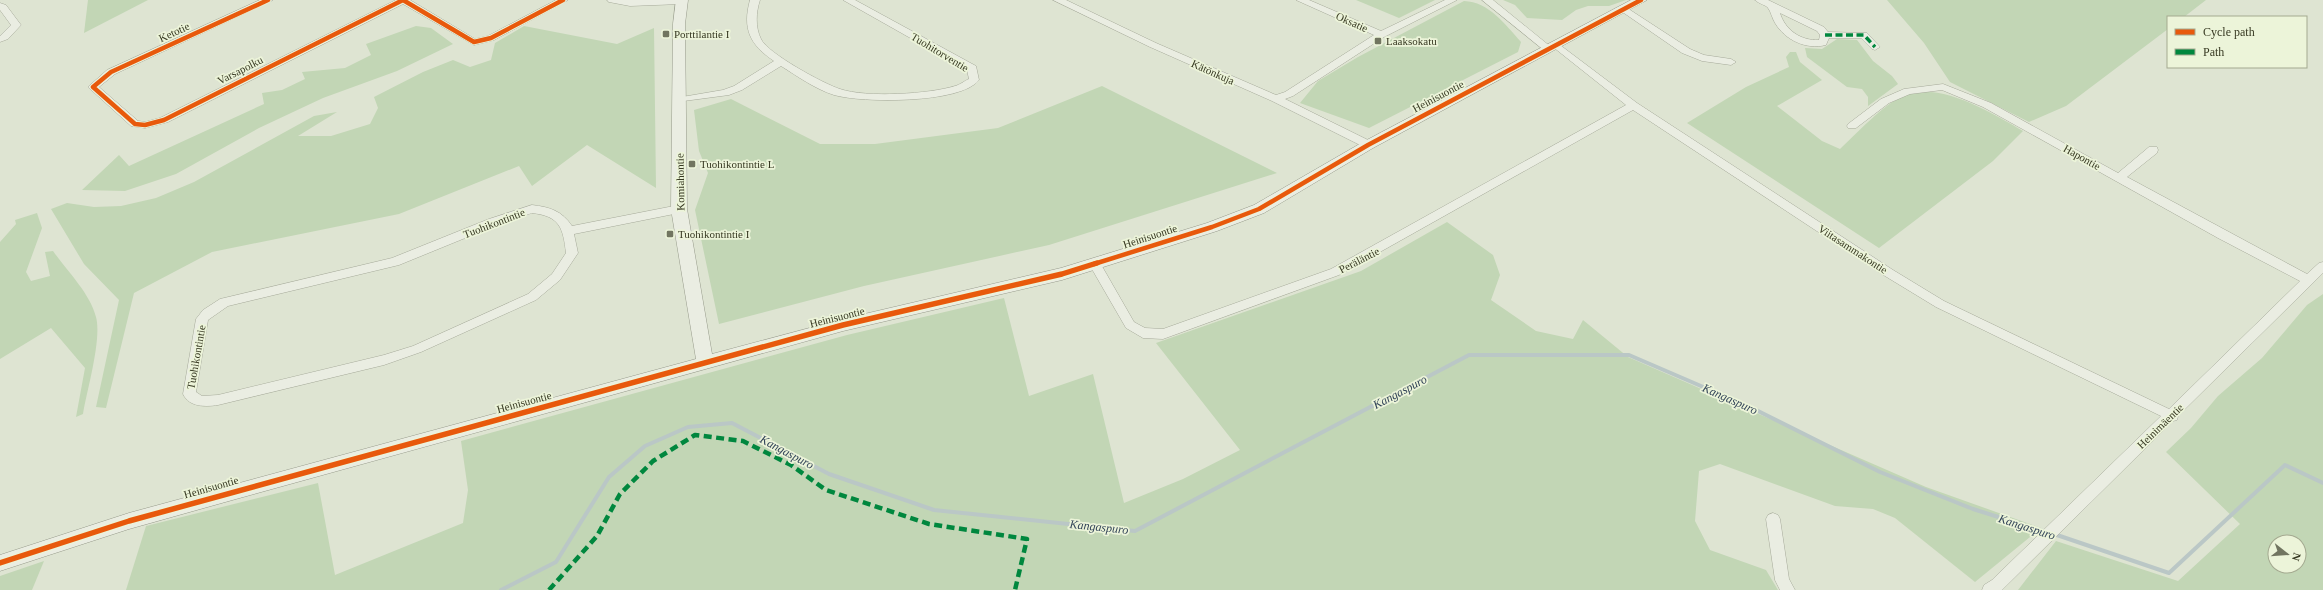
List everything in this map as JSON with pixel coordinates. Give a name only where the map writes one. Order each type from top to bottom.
[{"type":"street","name":"Ketotie","points":[[93,87],[111,72],[268,0]]},
{"type":"street","name":"Varsapolku","points":[[93,87],[135,124],[145,125],[164,120],[402,0]]},
{"type":"street","points":[[402,0],[474,42],[491,38],[563,0]]},
{"type":"street","points":[[612,0],[630,4],[681,1]]},
{"type":"street","name":"Tuohitorventie","points":[[755,0],[754,32],[757,43],[781,61],[837,92],[864,96],[911,96],[960,88],[974,80],[972,68],[848,0]]},
{"type":"street","name":"Kätönkuja","points":[[1058,0],[1153,45],[1276,99],[1368,145]]},
{"type":"street","name":"Oksatie","points":[[1301,0],[1381,35]]},
{"type":"street","points":[[1276,99],[1289,94],[1381,35],[1452,0]]},
{"type":"street","points":[[1487,0],[1552,47]]},
{"type":"street","name":"Heinisuontie","points":[[0,563],[136,519],[843,325],[1062,274],[1212,226],[1259,209],[1368,145],[1641,0]]},
{"type":"street","points":[[1760,0],[1773,8],[1809,22],[1821,29],[1825,35],[1823,43],[1813,44],[1799,41],[1786,32],[1775,16],[1773,8]]},
{"type":"street","name":"Komiahontie","points":[[681,1],[680,209],[705,363]]},
{"type":"street","points":[[0,6],[3,7],[16,25],[5,37],[0,39]]},
{"type":"street","points":[[1624,9],[1686,50],[1702,58],[1730,62]]},
{"type":"street","points":[[1825,35],[1864,35],[1875,47]]},
{"type":"street","name":"Viitasammakontie","points":[[1552,47],[1633,105],[1882,269],[1940,304],[2172,416]]},
{"type":"street","points":[[680,100],[725,93],[738,88],[781,61]]},
{"type":"street","name":"Hapontie","points":[[1852,126],[1886,101],[1908,91],[1943,87],[1987,105],[2308,280]]},
{"type":"street","name":"Peräläntie","points":[[1095,264],[1130,325],[1143,333],[1163,334],[1335,272],[1633,105]]},
{"type":"street","points":[[2119,178],[2153,150]]},
{"type":"street","name":"Tuohikontintie","points":[[545,209],[557,215],[569,231],[572,253],[562,270],[543,290],[417,349],[384,360],[218,400],[204,402],[194,400],[189,394],[202,320],[207,314],[224,302],[395,262],[520,212],[545,209]]},
{"type":"street","points":[[569,231],[680,209]]},
{"type":"street","name":"Heinimäentie","points":[[1996,588],[2323,266]]},
{"type":"street","points":[[1773,519],[1782,580],[1788,590]]},
{"type":"green space","points":[[88,0],[148,0],[84,33]]},
{"type":"green space","points":[[1356,0],[1435,0],[1399,18]]},
{"type":"green space","points":[[1503,0],[1626,0],[1609,6],[1588,6],[1576,10],[1562,20],[1527,18],[1515,5]]},
{"type":"green space","points":[[1887,0],[2206,0],[2185,16],[2167,16],[2167,30],[2066,106],[2029,122],[1950,82],[1924,43]]},
{"type":"green space","points":[[1464,1],[1481,5],[1503,21],[1521,42],[1518,52],[1369,128],[1300,103],[1318,81],[1358,57]]},
{"type":"green space","points":[[416,26],[431,28],[453,44],[397,71],[323,98],[259,128],[176,174],[125,191],[82,190],[119,155],[129,166],[264,104],[262,93],[282,90],[305,79],[302,72],[345,68],[371,55],[366,44]]},
{"type":"green space","points":[[524,26],[617,44],[654,28],[656,188],[587,145],[532,186],[519,166],[399,214],[212,252],[134,293],[106,408],[96,407],[119,300],[84,264],[51,209],[67,203],[94,207],[121,206],[156,198],[194,182],[314,116],[337,112],[298,136],[331,136],[370,124],[378,108],[374,97],[423,72],[453,60],[470,67],[491,60],[495,43]]},
{"type":"green space","points":[[1837,39],[1857,40],[1873,61],[1892,76],[1898,84],[1868,106],[1868,97],[1862,89],[1847,87],[1807,57],[1805,48],[1822,49]]},
{"type":"green space","points":[[1790,52],[1796,52],[1800,62],[1822,80],[1777,106],[1822,141],[1840,149],[1870,120],[1895,100],[1917,92],[1933,92],[1949,95],[1981,108],[2023,131],[1993,161],[1879,248],[1687,123],[1746,87],[1789,67],[1786,57]]},
{"type":"green space","points":[[1102,86],[1277,173],[1049,245],[864,286],[719,324],[695,210],[708,173],[699,151],[694,110],[731,99],[820,144],[875,144],[998,128]]},
{"type":"green space","points":[[37,213],[42,228],[26,272],[31,281],[50,276],[45,252],[53,251],[78,282],[89,299],[96,317],[96,351],[83,414],[76,417],[85,368],[51,328],[0,359],[0,242],[16,224],[15,220]]},
{"type":"green space","points":[[1447,222],[1493,255],[1500,275],[1491,300],[1536,331],[1573,339],[1583,320],[1628,357],[1926,487],[2041,528],[1975,582],[1895,518],[1873,509],[1835,506],[1720,464],[1699,471],[1695,521],[1710,550],[1766,570],[1778,590],[126,590],[146,526],[318,483],[335,575],[463,523],[468,490],[461,441],[847,335],[1004,298],[1029,396],[1093,374],[1124,503],[1183,479],[1240,450],[1156,343],[1361,271]]},
{"type":"green space","points":[[2323,294],[2323,590],[2018,590],[2056,541],[2178,581],[2240,524],[2166,452],[2191,428],[2218,396],[2262,358],[2307,305]]},
{"type":"green space","points":[[44,561],[32,590],[0,590],[0,576]]},
{"type":"waterway","name":"Kangaspuro","points":[[501,590],[556,562],[609,477],[645,446],[688,427],[732,423],[829,474],[934,510],[1135,531],[1469,355],[1629,355],[1752,408],[1880,472],[1973,509],[2046,532]]},
{"type":"waterway","name":"Kangaspuro","points":[[2054,534],[2169,573],[2285,465],[2323,483]]},
{"type":"marked path","points":[[1825,35],[1864,35],[1875,47]]},
{"type":"marked path","points":[[549,590],[597,536],[620,494],[653,461],[695,435],[743,441],[791,465],[826,490],[929,524],[1027,539],[1015,590]]},
{"type":"cycle path","points":[[268,0],[111,72],[93,87],[135,124],[145,125],[164,120],[403,0],[474,42],[491,38],[563,0]]},
{"type":"cycle path","points":[[0,563],[129,521],[236,491],[843,325],[1062,274],[1212,227],[1259,209],[1368,145],[1641,0]]},
{"type":"place","name":"Porttilantie I","points":[[666,34]]},
{"type":"place","name":"Laaksokatu","points":[[1378,41]]},
{"type":"place","name":"Tuohikontintie L","points":[[692,164]]},
{"type":"place","name":"Tuohikontintie I","points":[[670,234]]}]
